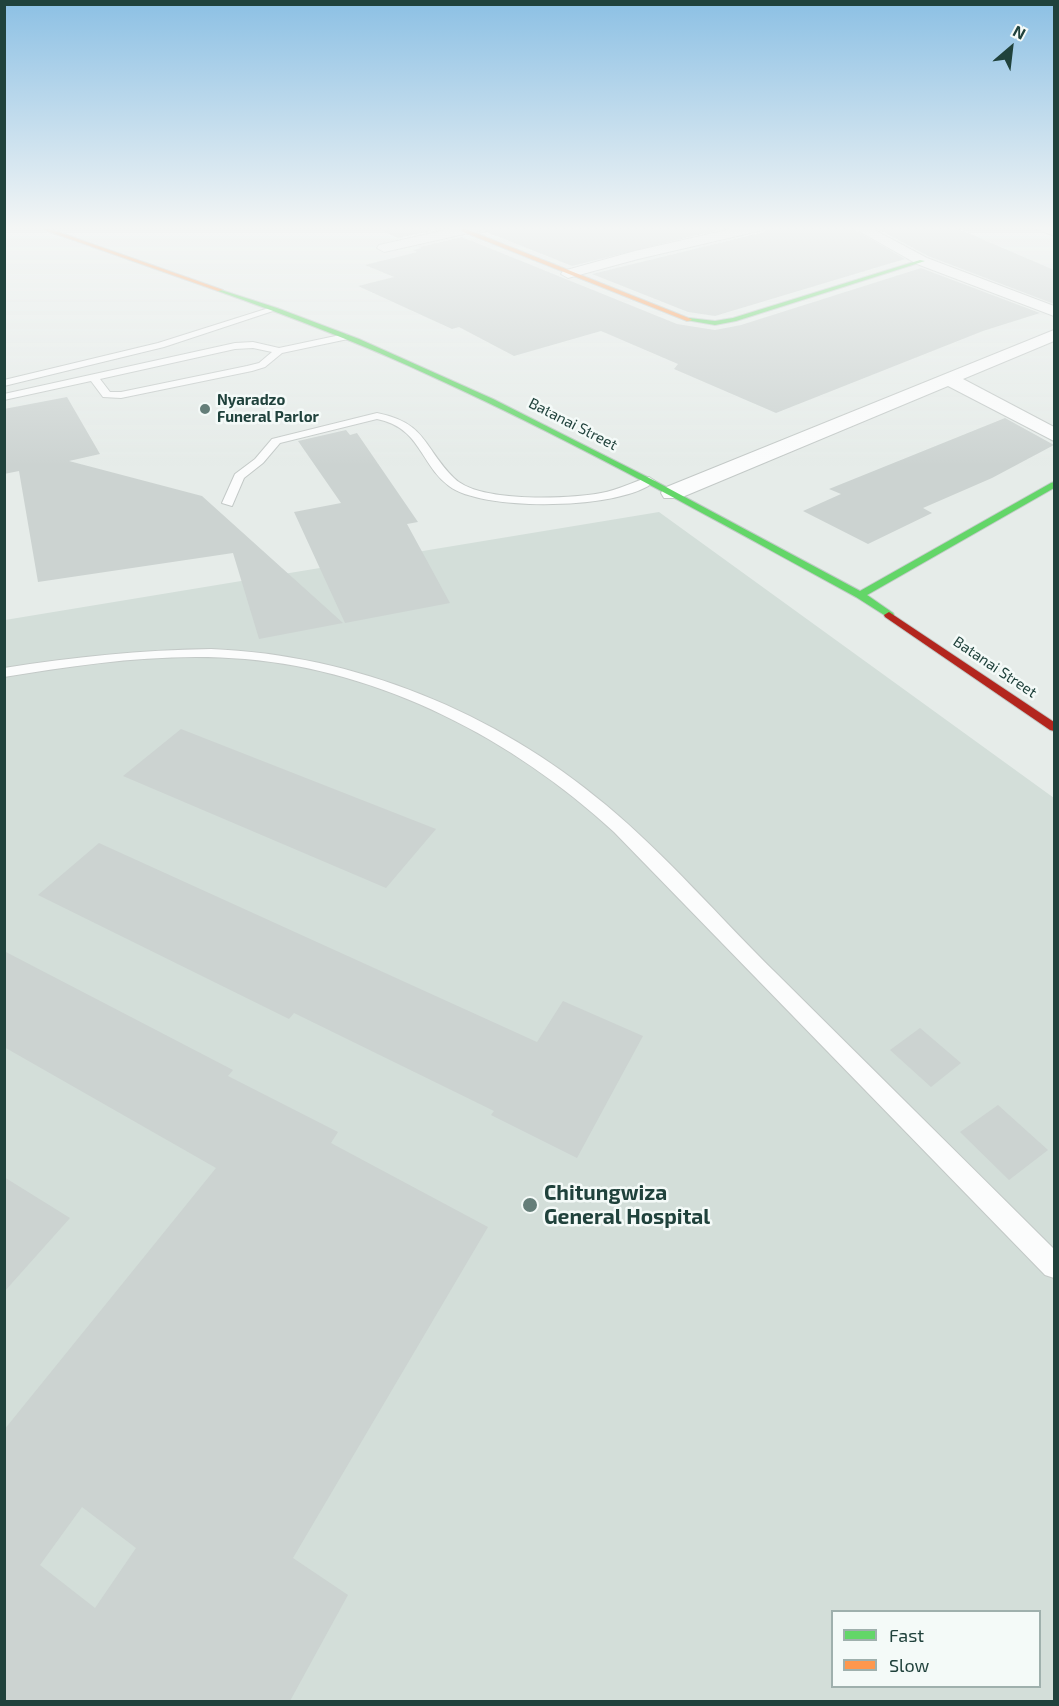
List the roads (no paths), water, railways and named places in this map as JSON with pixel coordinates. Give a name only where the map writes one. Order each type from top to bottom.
[{"type":"street","name":"Batanai Street","points":[[268,307],[345,337],[531,420],[672,493],[860,595],[1054,727]]},
{"type":"street","points":[[650,307],[684,320],[715,323],[734,320],[777,307]]},
{"type":"street","points":[[672,493],[1054,335]]},
{"type":"street","points":[[949,379],[1054,435]]},
{"type":"street","points":[[860,595],[1051,489]]},
{"type":"lane","points":[[4,383],[161,345],[275,309]]},
{"type":"lane","points":[[4,398],[235,346],[253,345],[279,351],[345,337]]},
{"type":"lane","points":[[94,378],[107,395],[121,395],[249,369],[262,365],[279,351]]},
{"type":"lane","points":[[228,503],[239,476],[258,461],[276,441],[376,416],[393,417],[408,424],[453,485],[472,493],[546,500],[601,497],[649,481]]},
{"type":"lane","points":[[4,674],[110,660],[198,654],[272,657],[385,684],[438,704],[495,733],[601,811],[1054,1266]]},
{"type":"place","name":"Nyaradzo Funeral Parlor","points":[[205,409]]},
{"type":"place","name":"Chitungwiza General Hospital","points":[[530,1205]]}]
